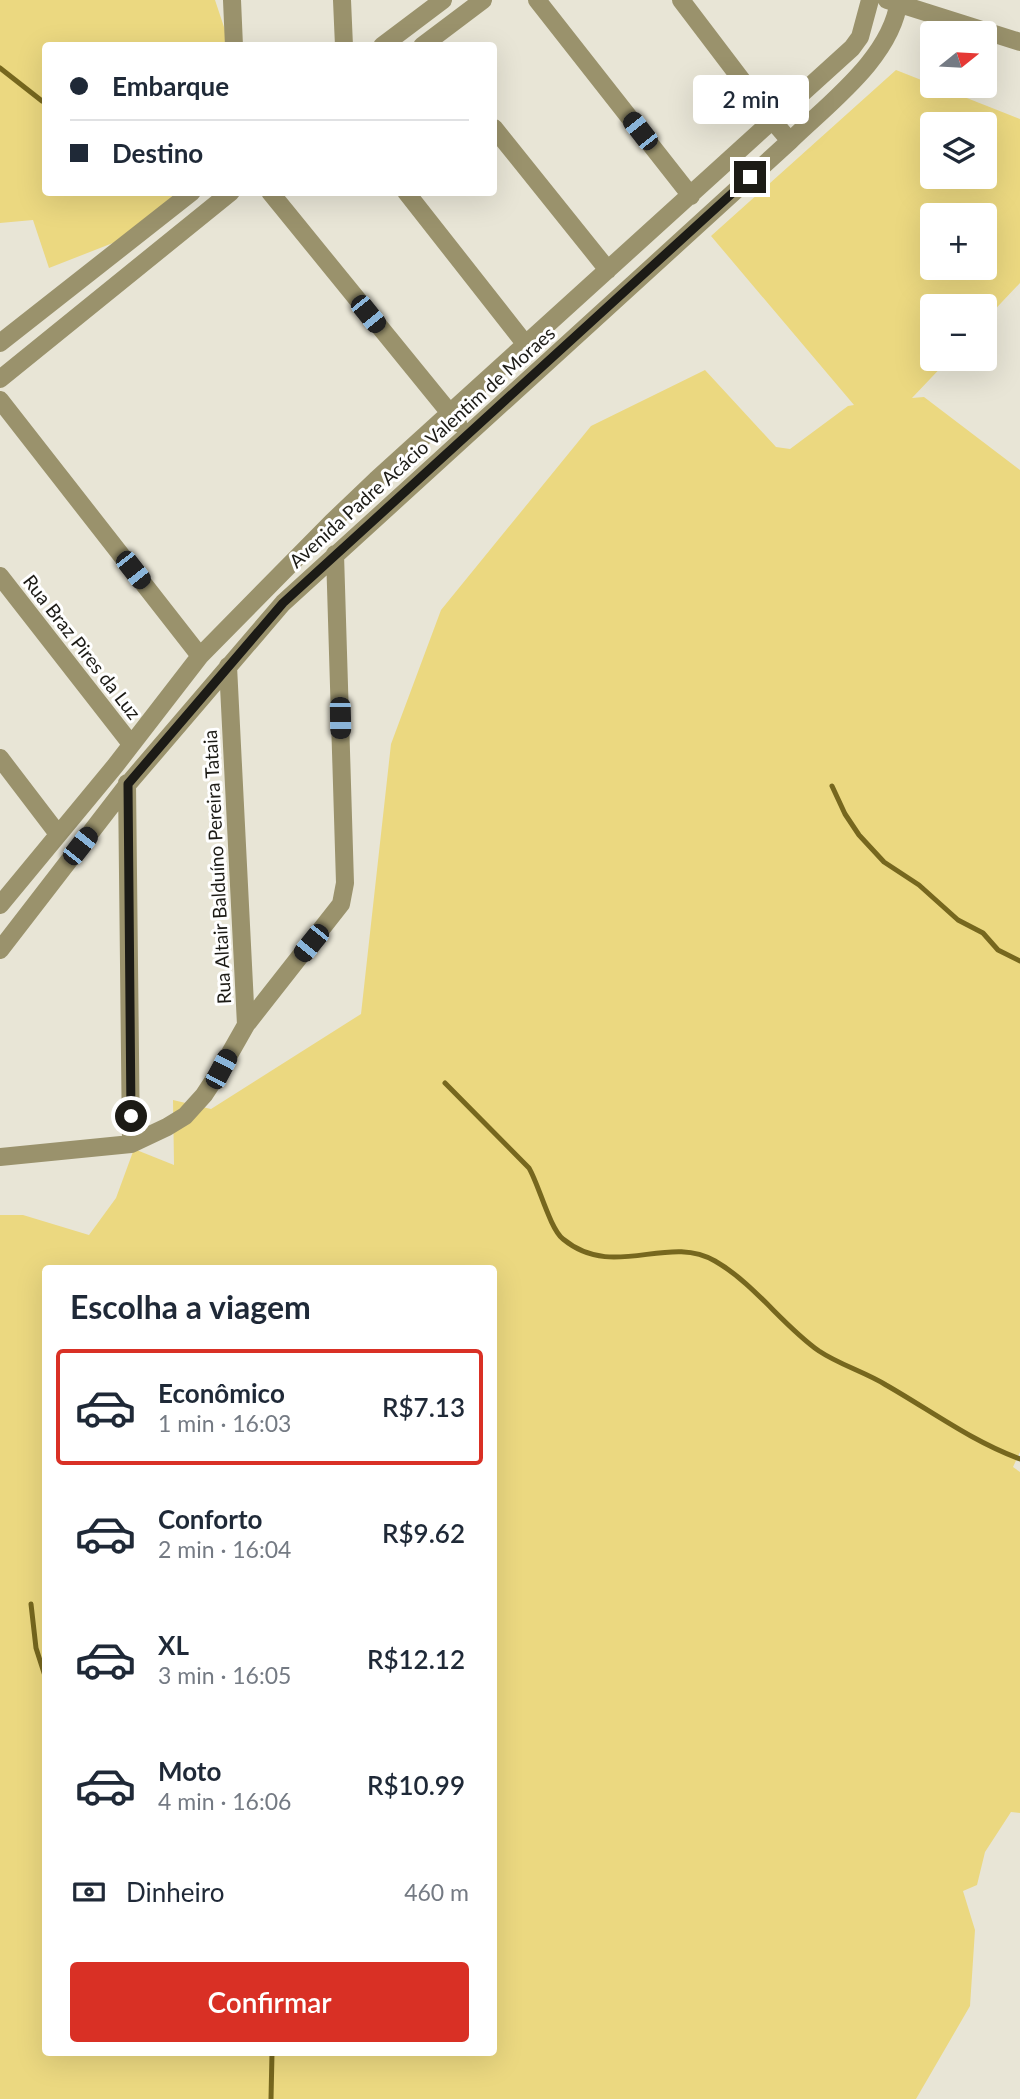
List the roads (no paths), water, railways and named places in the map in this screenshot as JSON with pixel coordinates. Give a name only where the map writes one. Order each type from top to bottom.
[{"type":"street","points":[[232,0],[234,42]]},
{"type":"street","points":[[342,0],[344,42]]},
{"type":"street","points":[[387,42],[443,0]]},
{"type":"street","points":[[429,42],[483,0]]},
{"type":"street","points":[[537,0],[691,196]]},
{"type":"street","points":[[681,0],[790,141]]},
{"type":"street","name":"Avenida Padre Acácio Valentim de Moraes","points":[[0,905],[115,766],[200,656],[358,497],[852,48],[860,37],[870,0]]},
{"type":"street","points":[[905,3],[1020,42]]},
{"type":"street","name":"Avenida Padre Acácio Valentim de Moraes","points":[[0,950],[128,784],[283,603],[790,141],[865,69],[883,46],[905,3]]},
{"type":"street","points":[[412,23],[423,42]]},
{"type":"street","points":[[497,132],[608,270]]},
{"type":"street","points":[[0,343],[187,196]]},
{"type":"street","points":[[0,379],[226,196]]},
{"type":"street","points":[[273,196],[467,433]]},
{"type":"street","points":[[409,196],[527,346]]},
{"type":"street","points":[[0,400],[200,656]]},
{"type":"street","points":[[0,1157],[131,1144],[185,1116],[204,1095],[246,1025],[341,904],[345,883],[335,554]]},
{"type":"street","name":"Rua Braz Pires da Luz","points":[[0,576],[131,744]]},
{"type":"street","points":[[268,586],[283,603]]},
{"type":"street","name":"Rua Altair Balduíno Pereira Tataia","points":[[228,666],[246,1025]]},
{"type":"street","points":[[0,758],[58,834]]},
{"type":"street","points":[[115,766],[128,784],[131,1144]]},
{"type":"waterway","points":[[0,68],[42,101]]},
{"type":"waterway","points":[[832,786],[845,814],[859,835],[884,862],[919,885],[958,920],[983,933],[998,950],[1020,961]]},
{"type":"waterway","points":[[445,1083],[529,1168],[554,1226],[563,1239],[582,1251],[602,1256],[678,1252],[697,1254],[715,1261],[743,1281],[819,1351],[878,1380],[951,1425],[1020,1459]]},
{"type":"waterway","points":[[31,1604],[36,1648],[42,1667]]},
{"type":"waterway","points":[[271,2099],[272,2056]]}]
